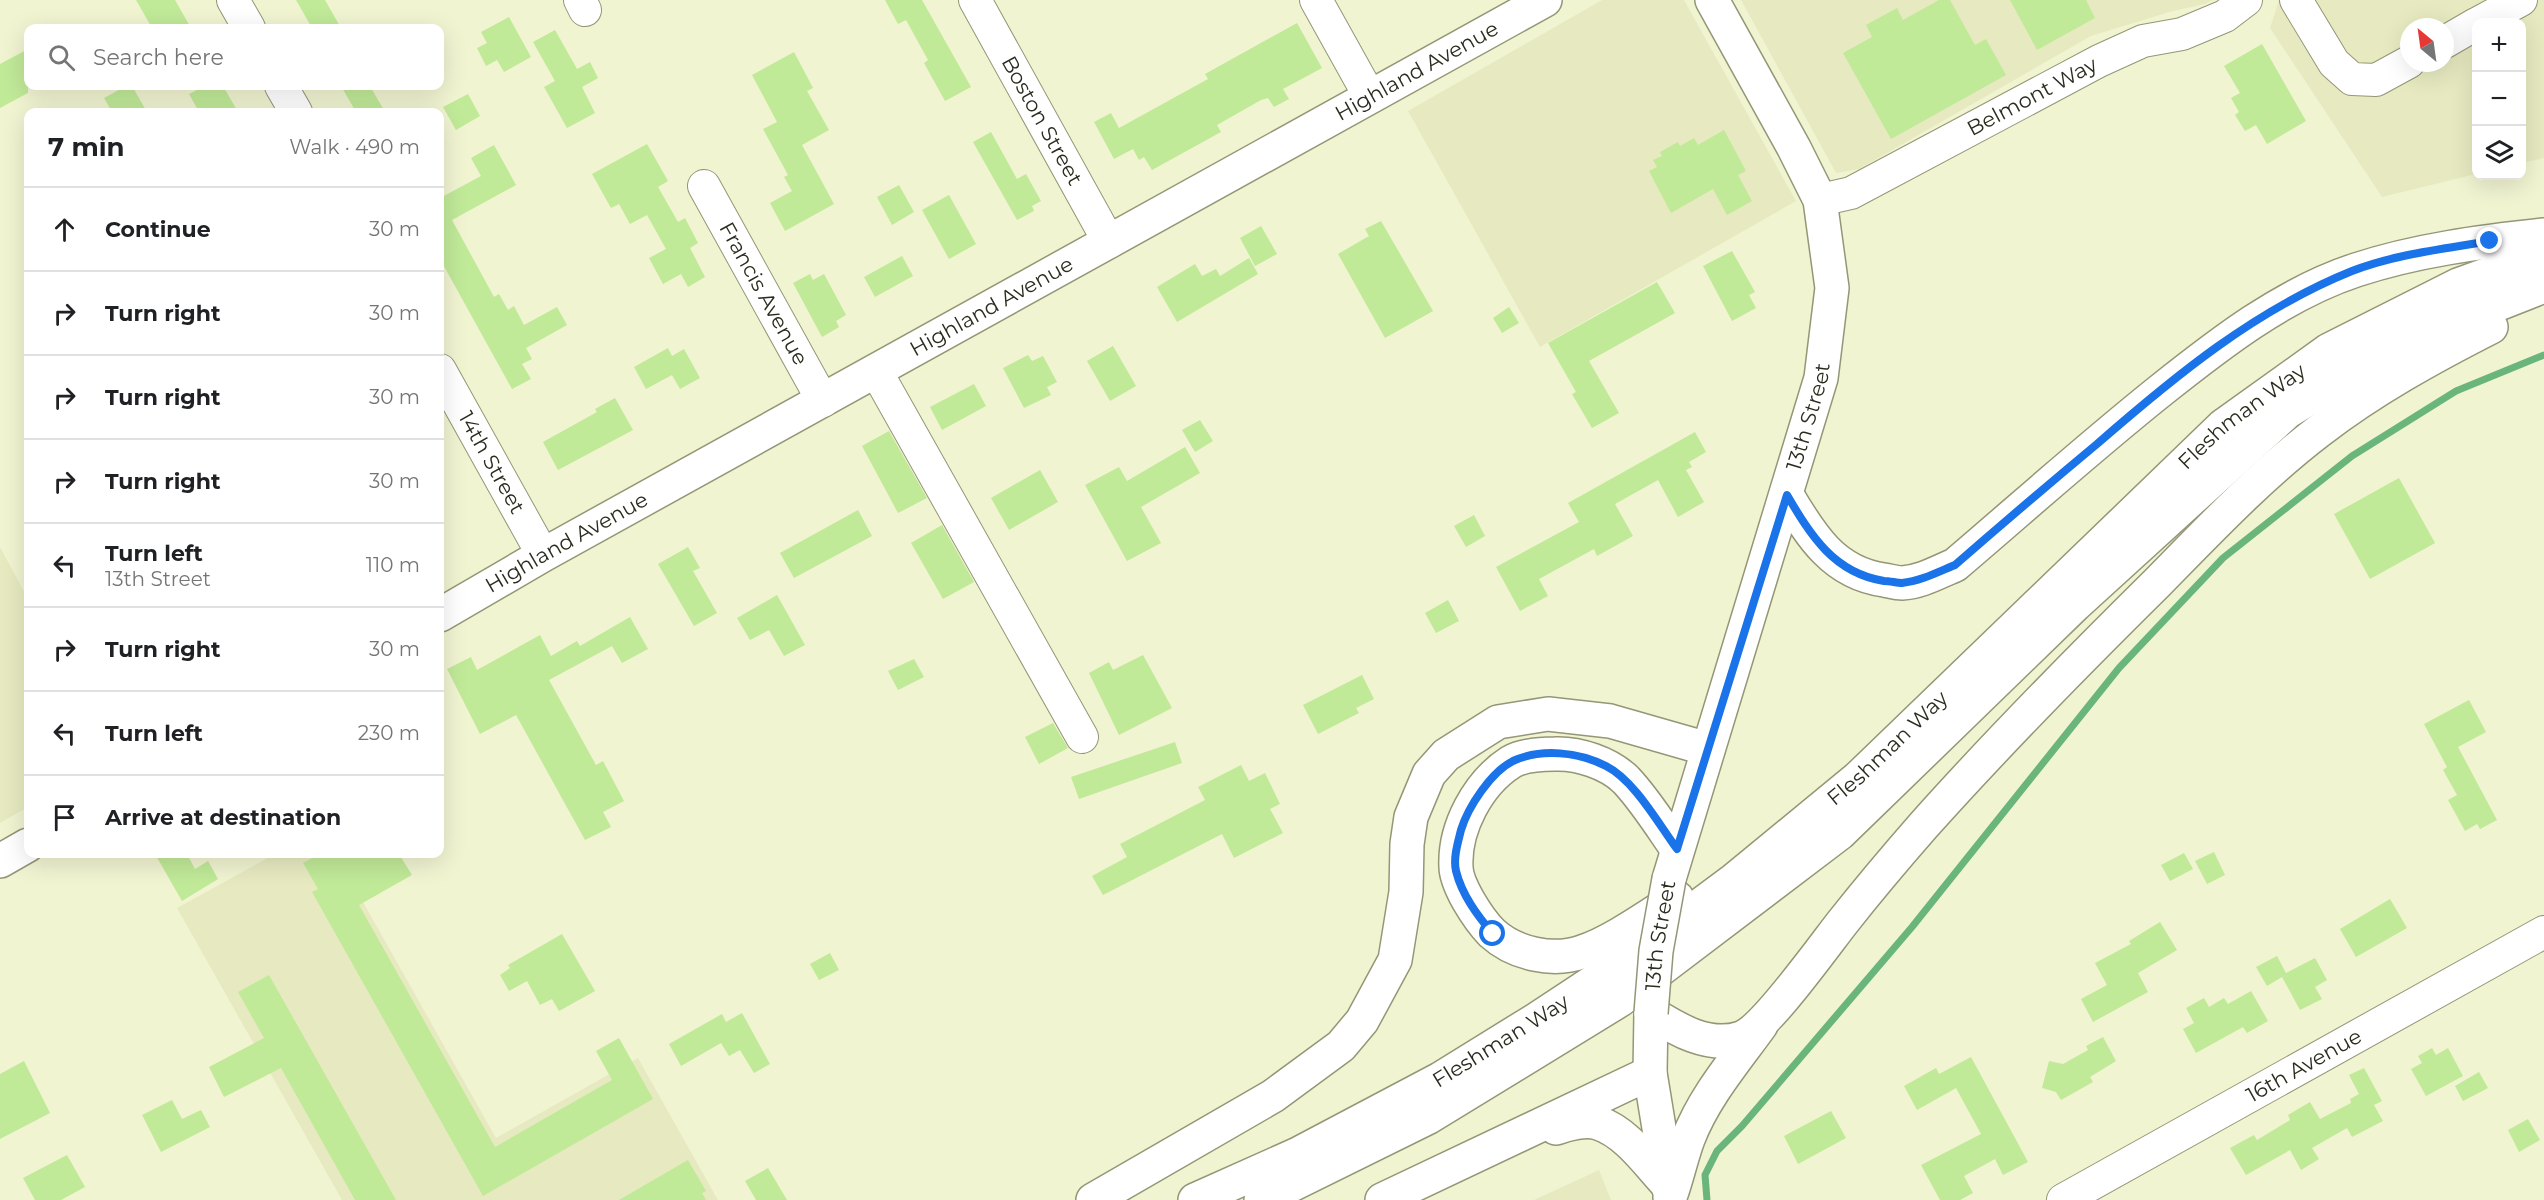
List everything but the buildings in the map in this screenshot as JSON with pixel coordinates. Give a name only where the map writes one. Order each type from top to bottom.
[{"type":"main road","name":"Highland Avenue","points":[[444,613],[543,555],[1545,0]]},
{"type":"main road","name":"13th Street","points":[[1670,1194],[1650,1073],[1650,1013],[1656,951],[1673,864],[1821,378],[1832,288],[1820,200],[1794,148],[1712,0]]},
{"type":"main road","points":[[1787,495],[1805,525],[1831,556],[1855,573],[1901,583],[1925,578],[1955,565],[2133,413],[2205,356],[2257,319],[2308,291],[2354,270],[2415,253],[2544,236]]},
{"type":"main road","name":"Fleshman Way","points":[[1195,1200],[1298,1154],[1440,1079],[1625,961],[1734,880],[1858,778],[2223,426],[2329,350],[2458,285],[2544,254]]},
{"type":"main road","name":"Fleshman Way","points":[[1261,1200],[1429,1117],[1620,1000],[1831,840],[2075,605],[2287,412],[2370,361],[2424,334],[2486,307],[2544,286]]},
{"type":"main road","points":[[1670,1194],[1688,1139],[1700,1115],[1714,1090],[1768,1016],[1923,826],[2086,653],[2267,473],[2322,428],[2448,349],[2503,321],[2544,306]]},
{"type":"main road","points":[[1093,1200],[1273,1096],[1341,1046],[1355,1029],[1395,960],[1406,892],[1407,844],[1411,817],[1429,774],[1446,755],[1498,722],[1548,714],[1610,721],[1708,749]]},
{"type":"main road","points":[[1673,864],[1625,779],[1606,766],[1570,753],[1538,754],[1512,762],[1492,779],[1478,796],[1464,820],[1457,844],[1455,869],[1464,893],[1493,934],[1517,949],[1546,956],[1582,953],[1625,931],[1713,876],[1858,778]]},
{"type":"main road","points":[[0,861],[24,847]]},
{"type":"main road","points":[[1650,1013],[1677,1030],[1713,1041],[1742,1038],[1768,1016]]},
{"type":"main road","points":[[1382,1200],[1650,1073]]},
{"type":"main road","points":[[1474,1156],[1567,1125],[1596,1122],[1613,1131],[1631,1145],[1670,1194]]},
{"type":"street","points":[[233,0],[247,24]]},
{"type":"street","name":"Boston Street","points":[[975,0],[1109,242]]},
{"type":"street","points":[[1316,0],[1370,97]]},
{"type":"street","name":"Belmont Way","points":[[1820,200],[1851,193],[2121,51],[2143,41],[2182,34],[2225,16],[2246,0]]},
{"type":"street","points":[[2296,0],[2334,63],[2352,79],[2376,80],[2400,67]]},
{"type":"street","points":[[2487,18],[2521,0]]},
{"type":"street","points":[[2454,37],[2472,26]]},
{"type":"street","points":[[283,90],[294,108]]},
{"type":"street","name":"Francis Avenue","points":[[704,186],[823,401]]},
{"type":"street","points":[[876,371],[1082,737]]},
{"type":"street","name":"14th Street","points":[[444,377],[543,555]]},
{"type":"street","name":"16th Avenue","points":[[2063,1200],[2544,932]]},
{"type":"shaded area","points":[[1602,0],[1684,0],[1796,201],[1540,347],[1408,111]]},
{"type":"shaded area","points":[[1741,0],[2213,0],[2091,36],[1859,169],[1836,173]]},
{"type":"shaded area","points":[[2279,0],[2544,0],[2544,158],[2526,162],[2526,18],[2472,18],[2472,175],[2382,197],[2270,28]]},
{"type":"shaded area","points":[[0,547],[24,592],[24,809],[0,823]]},
{"type":"shaded area","points":[[268,858],[338,858],[496,1138],[638,1058],[718,1200],[342,1200],[177,908]]},
{"type":"shaded area","points":[[1599,1170],[1611,1200],[1534,1200]]},
{"type":"waterway","points":[[1707,1200],[1705,1175],[1717,1151],[1742,1126],[1912,927],[2119,668],[2223,558],[2352,456],[2456,391],[2544,355]]},
{"type":"route","points":[[1493,934],[1464,893],[1455,869],[1457,844],[1464,820],[1478,796],[1492,779],[1512,762],[1538,754],[1570,753],[1606,766],[1625,779],[1677,849],[1787,495],[1805,525],[1831,556],[1855,573],[1901,583],[1925,578],[1955,565],[2133,413],[2205,356],[2257,319],[2308,291],[2354,270],[2415,253],[2490,241]]}]
